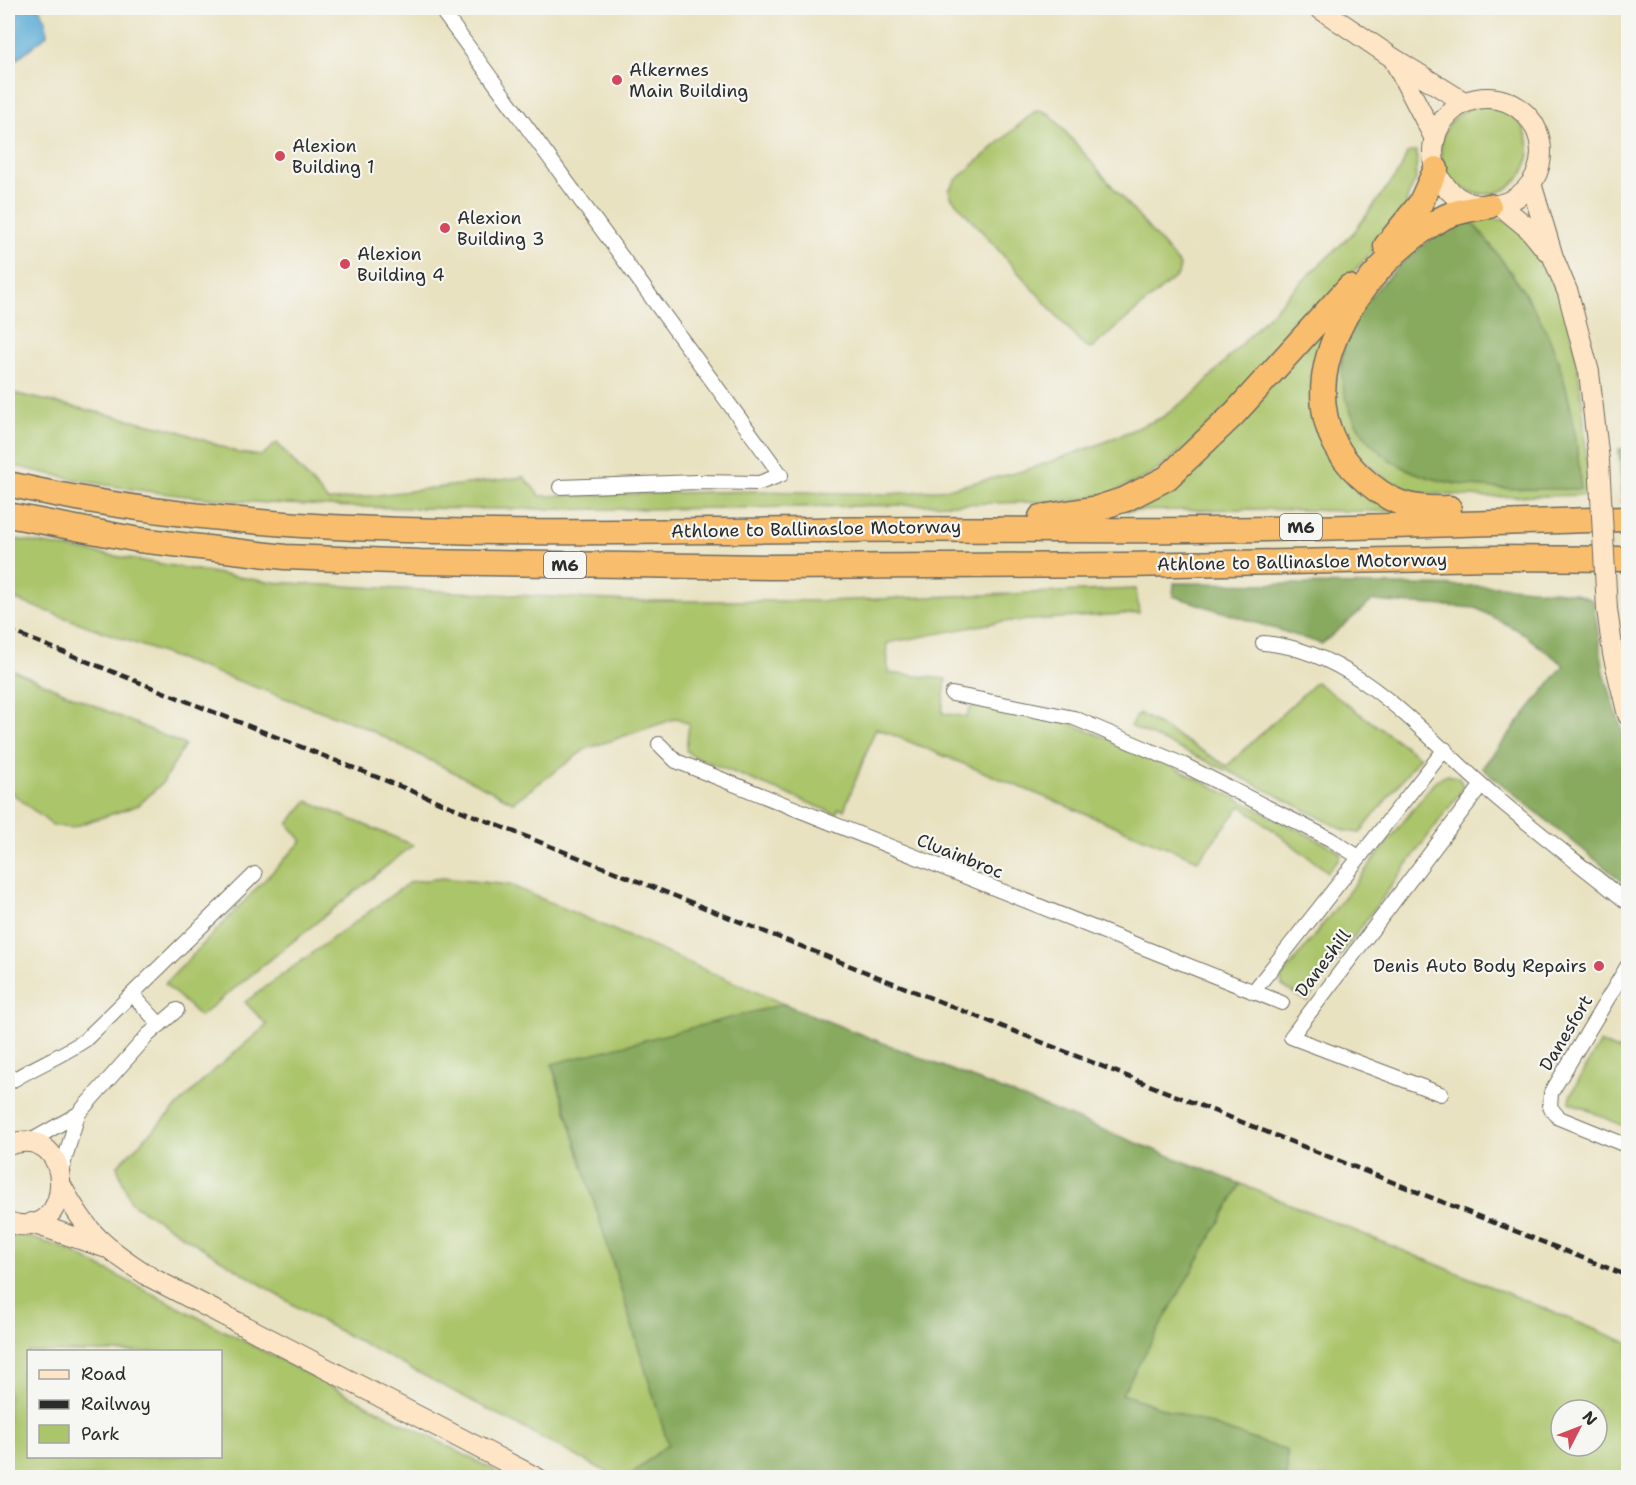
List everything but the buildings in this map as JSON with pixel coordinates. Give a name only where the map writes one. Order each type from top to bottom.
[{"type":"highway","points":[[973,528],[1098,508],[1126,499],[1167,478],[1234,414],[1374,260],[1420,204],[1436,169]]},
{"type":"highway","points":[[1495,205],[1443,217],[1414,237],[1358,294],[1342,320],[1329,351],[1323,405],[1330,434],[1344,460],[1387,498],[1400,504],[1426,509],[1556,505],[1629,518]]},
{"type":"highway","name":"Athlone to Ballinasloe Motorway","points":[[8,484],[129,508],[222,520],[335,528],[695,531],[973,528],[1186,530],[1629,518]]},
{"type":"highway","name":"Athlone to Ballinasloe Motorway","points":[[8,515],[140,540],[262,555],[420,562],[771,567],[1126,565],[1493,558],[1629,559]]},
{"type":"main road","points":[[1319,8],[1464,102]]},
{"type":"main road","points":[[1393,58],[1435,139]]},
{"type":"main road","points":[[1490,98],[1508,102],[1527,115],[1541,144],[1539,167],[1531,183],[1511,200],[1495,205],[1474,204],[1455,195],[1447,188],[1436,169],[1435,139],[1442,122],[1464,102],[1490,98]]},
{"type":"main road","points":[[1531,183],[1552,257],[1568,293],[1589,372],[1599,461],[1607,609],[1613,654],[1629,715]]},
{"type":"main road","points":[[1495,205],[1529,229],[1552,257]]},
{"type":"main road","points":[[17,1144],[47,1151],[82,1222],[106,1248],[160,1283],[537,1478]]},
{"type":"main road","points":[[17,1225],[46,1216],[57,1204],[61,1180]]},
{"type":"main road","points":[[17,1225],[106,1248]]},
{"type":"street","points":[[440,8],[781,475],[759,483],[697,482],[560,487]]},
{"type":"street","points":[[1263,643],[1301,650],[1334,664],[1400,710],[1482,785],[1629,903]]},
{"type":"street","points":[[952,694],[1074,718],[1184,765],[1330,839],[1359,857]]},
{"type":"street","name":"Cluainbroc","points":[[659,744],[676,761],[1282,1003]]},
{"type":"street","points":[[1254,992],[1445,749]]},
{"type":"street","name":"Daneshill","points":[[1441,1094],[1292,1037],[1482,785]]},
{"type":"street","points":[[8,1083],[24,1072],[63,1055],[85,1040],[255,874]]},
{"type":"street","name":"Danesfort","points":[[1629,965],[1551,1093],[1550,1107],[1559,1118],[1629,1146]]},
{"type":"street","points":[[133,995],[160,1025]]},
{"type":"street","points":[[17,1144],[78,1114],[160,1025],[177,1010]]},
{"type":"street","points":[[61,1180],[78,1114]]},
{"type":"green space","points":[[1485,106],[1502,109],[1516,119],[1526,133],[1529,150],[1526,167],[1516,181],[1502,191],[1485,194],[1468,191],[1454,181],[1444,167],[1441,150],[1444,133],[1454,119],[1468,109]]},
{"type":"green space","points":[[1039,110],[1050,114],[1180,265],[1178,275],[1092,348],[1084,346],[951,197],[949,190],[956,180]]},
{"type":"green space","points":[[1417,151],[1416,179],[1406,201],[1409,204],[1395,227],[1233,401],[1187,447],[1149,476],[1110,493],[1074,501],[651,509],[447,509],[320,506],[194,497],[132,489],[8,464],[8,392],[176,430],[239,453],[261,456],[277,443],[328,501],[524,477],[540,496],[756,491],[889,494],[947,489],[1023,471],[1095,446],[1163,417],[1196,392],[1290,293],[1354,232],[1401,169],[1407,153]]},
{"type":"green space","points":[[1487,218],[1505,221],[1523,236],[1543,259],[1557,288],[1568,321],[1576,357],[1588,495],[1488,497],[1412,492],[1394,484],[1374,470],[1357,453],[1344,432],[1333,388],[1346,339],[1355,422],[1396,463],[1455,483],[1525,489],[1580,489],[1574,424],[1557,359],[1540,319],[1525,294],[1471,221]]},
{"type":"green space","points":[[1471,221],[1516,281],[1549,338],[1569,402],[1577,446],[1581,489],[1511,489],[1462,485],[1417,473],[1397,464],[1369,441],[1350,410],[1342,375],[1342,357],[1354,320],[1376,290],[1423,245],[1451,227]]},
{"type":"green space","points":[[1320,330],[1327,331],[1314,395],[1399,512],[1250,509],[1126,511]]},
{"type":"green space","points":[[1619,449],[1628,449],[1628,502],[1622,502]]},
{"type":"green space","points":[[8,538],[268,582],[629,601],[826,601],[1136,589],[1139,613],[999,622],[887,643],[888,673],[946,679],[942,713],[967,717],[970,708],[977,704],[1069,723],[1158,759],[1334,848],[1341,854],[1328,872],[1241,806],[1198,860],[876,728],[844,810],[839,808],[836,814],[691,755],[686,750],[689,724],[677,718],[586,749],[513,802],[362,726],[8,597]]},
{"type":"green space","points":[[1174,583],[1499,586],[1573,593],[1593,600],[1604,673],[1628,750],[1628,886],[1482,768],[1564,665],[1519,631],[1476,608],[1372,601],[1322,644],[1173,596]]},
{"type":"green space","points":[[8,668],[185,745],[163,782],[139,805],[70,828],[52,825],[8,790]]},
{"type":"green space","points":[[1316,682],[1420,757],[1360,833],[1346,831],[1235,774],[1130,726],[1139,713],[1227,766]]},
{"type":"green space","points":[[1447,775],[1458,777],[1464,787],[1307,1001],[1282,986],[1281,978],[1436,780]]},
{"type":"green space","points":[[307,801],[413,845],[200,1016],[165,984],[302,841],[288,824]]},
{"type":"green space","points":[[442,878],[510,885],[784,1004],[552,1065],[669,1444],[628,1477],[616,1477],[313,1317],[131,1203],[117,1166],[212,1072],[267,1025],[245,1002],[410,882]]},
{"type":"green space","points":[[784,1004],[1241,1184],[1122,1394],[1287,1451],[1287,1477],[628,1477],[668,1444],[552,1064]]},
{"type":"green space","points":[[1600,1043],[1628,1054],[1628,1128],[1570,1102],[1571,1094]]},
{"type":"green space","points":[[1241,1184],[1628,1343],[1628,1477],[1287,1477],[1287,1451],[1121,1394]]},
{"type":"green space","points":[[19,1234],[64,1248],[507,1477],[8,1477],[8,1239]]},
{"type":"water","points":[[8,8],[39,8],[46,20],[47,35],[8,66]]},
{"type":"railway","points":[[8,630],[1628,1276]]},
{"type":"place","name":"Alkermes Main Building","points":[[617,80]]},
{"type":"place","name":"Alexion Building 1","points":[[280,156]]},
{"type":"place","name":"Alexion Building 3","points":[[445,228]]},
{"type":"place","name":"Alexion Building 4","points":[[345,264]]},
{"type":"place","name":"Denis Auto Body Repairs","points":[[1599,966]]}]
